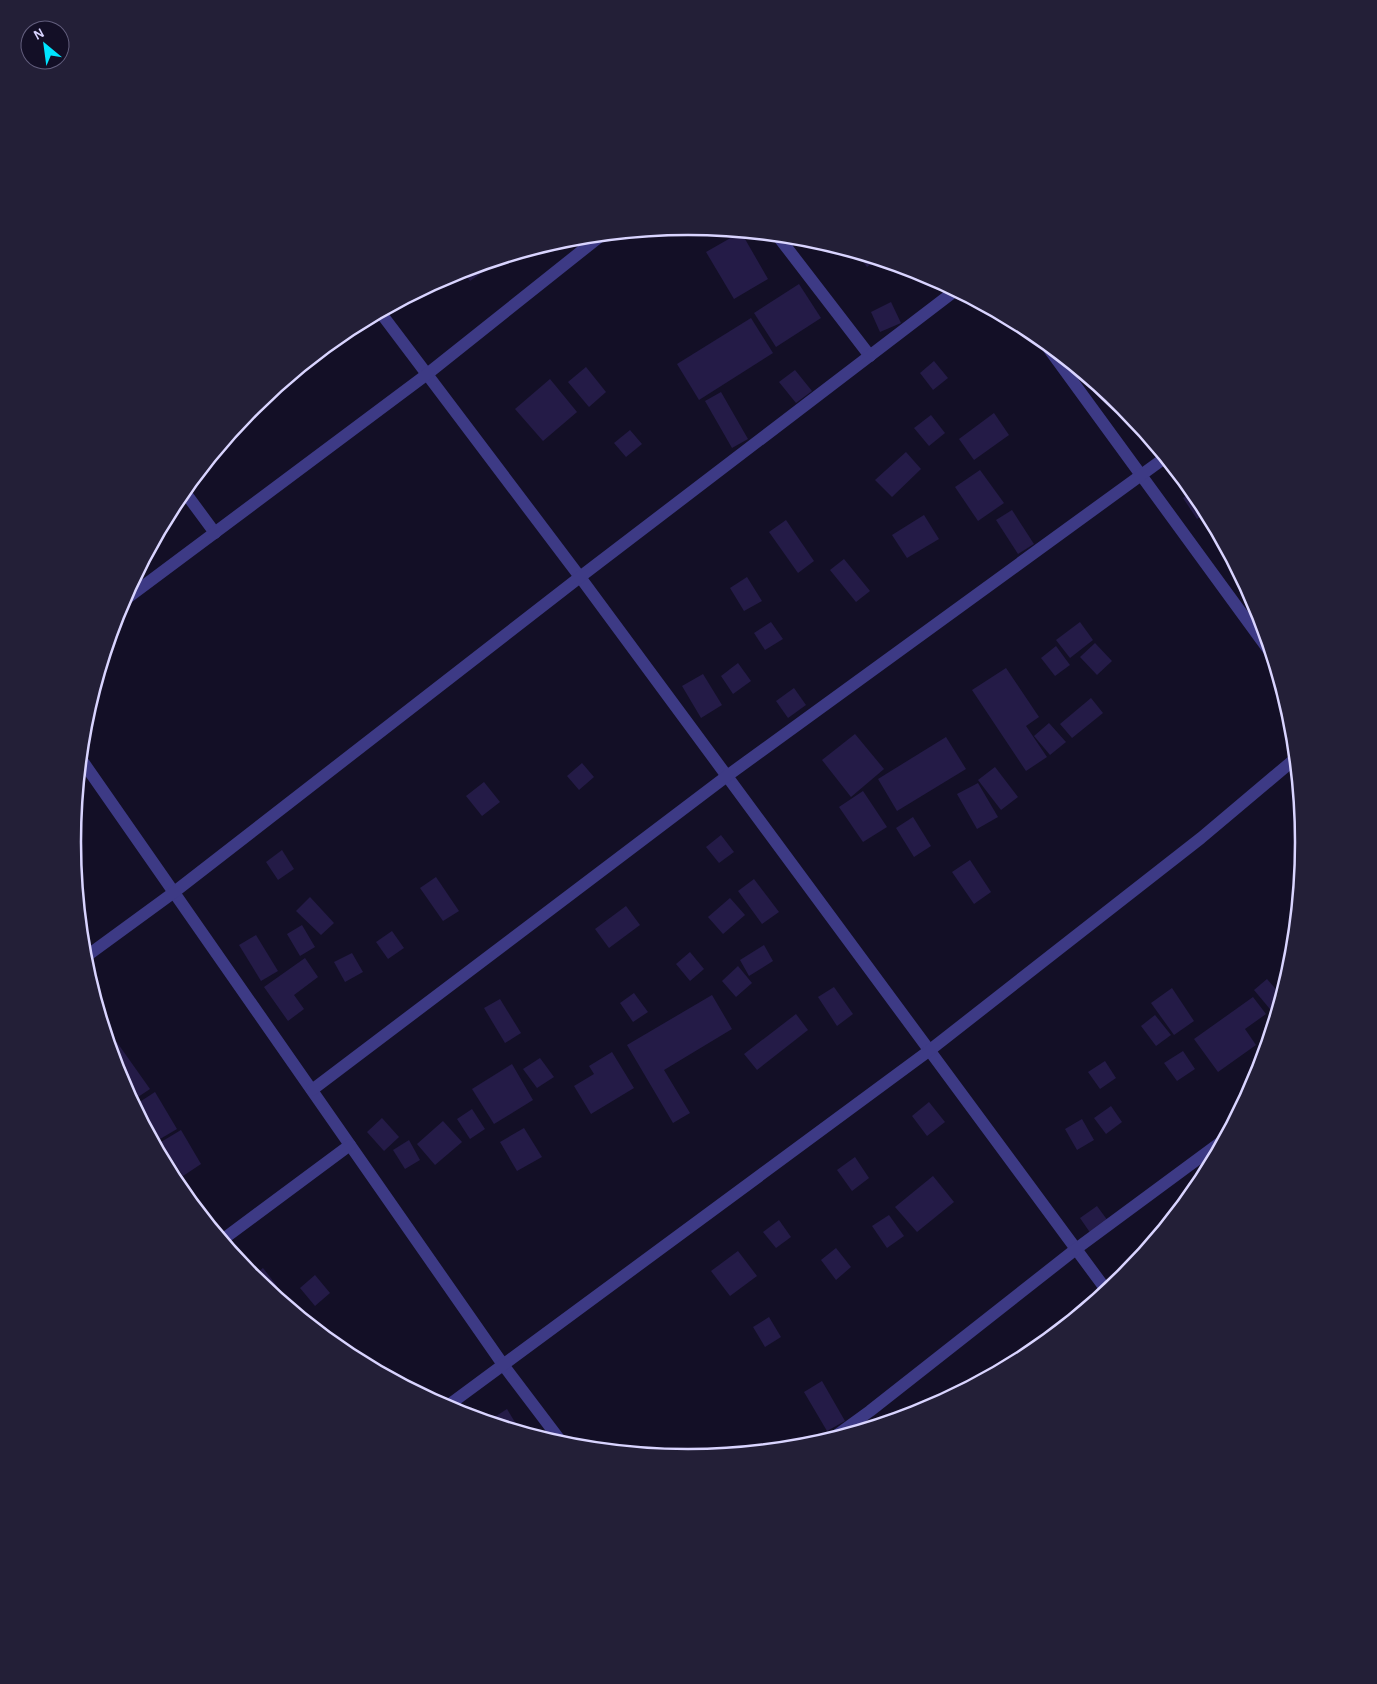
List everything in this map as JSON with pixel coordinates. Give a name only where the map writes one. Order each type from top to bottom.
[{"type":"street","points":[[783,242],[870,356]]},
{"type":"street","points":[[135,592],[426,375],[592,243]]},
{"type":"street","points":[[92,952],[173,893],[580,577],[951,294]]},
{"type":"street","points":[[384,317],[728,776],[1103,1286]]},
{"type":"street","points":[[1056,358],[1261,640]]},
{"type":"street","points":[[312,1090],[728,776],[1161,461]]},
{"type":"street","points":[[189,498],[215,533]]},
{"type":"street","points":[[453,1402],[504,1366],[736,1191],[930,1050],[1201,838],[1291,762]]},
{"type":"street","points":[[86,766],[504,1366],[555,1435]]},
{"type":"street","points":[[227,1236],[350,1146]]},
{"type":"street","points":[[846,1429],[1076,1250],[1205,1160]]},
{"type":"building","points":[[733,237],[744,238],[768,279],[734,299],[706,252]]},
{"type":"building","points":[[862,260],[872,263],[867,267]]},
{"type":"building","points":[[486,270],[470,281],[467,277]]},
{"type":"building","points":[[799,284],[821,318],[776,347],[754,313]]},
{"type":"building","points":[[891,302],[901,323],[880,332],[871,312]]},
{"type":"building","points":[[751,318],[773,353],[699,400],[677,364]]},
{"type":"building","points":[[934,361],[948,378],[933,390],[920,373]]},
{"type":"building","points":[[586,367],[606,392],[589,407],[568,382]]},
{"type":"building","points":[[795,370],[812,391],[796,403],[779,382]]},
{"type":"building","points":[[550,379],[577,412],[543,441],[515,409]]},
{"type":"building","points":[[721,392],[748,439],[732,448],[705,401]]},
{"type":"building","points":[[994,413],[1009,435],[974,460],[959,439]]},
{"type":"building","points":[[931,415],[945,433],[929,446],[914,428]]},
{"type":"building","points":[[630,430],[642,444],[626,457],[614,443]]},
{"type":"building","points":[[906,452],[921,469],[892,497],[875,480]]},
{"type":"building","points":[[980,470],[1004,503],[978,521],[955,487]]},
{"type":"building","points":[[1186,496],[1200,517],[1197,519],[1183,498]]},
{"type":"building","points":[[1012,510],[1034,544],[1018,554],[996,520]]},
{"type":"building","points":[[924,515],[939,539],[907,558],[892,535]]},
{"type":"building","points":[[786,520],[814,561],[798,573],[769,532]]},
{"type":"building","points":[[844,559],[870,591],[856,602],[830,570]]},
{"type":"building","points":[[747,577],[762,601],[744,611],[730,588]]},
{"type":"building","points":[[771,622],[783,639],[765,650],[754,633]]},
{"type":"building","points":[[1080,622],[1093,640],[1070,658],[1056,640]]},
{"type":"building","points":[[1095,643],[1112,661],[1097,675],[1080,657]]},
{"type":"building","points":[[1056,646],[1070,665],[1055,676],[1041,658]]},
{"type":"building","points":[[738,663],[751,681],[733,694],[721,676]]},
{"type":"building","points":[[1006,668],[1039,717],[1026,726],[1047,757],[1026,771],[972,690]]},
{"type":"building","points":[[703,674],[722,705],[701,718],[682,686]]},
{"type":"building","points":[[794,688],[806,705],[788,718],[776,701]]},
{"type":"building","points":[[1091,698],[1103,713],[1072,738],[1060,724]]},
{"type":"building","points":[[1049,723],[1066,742],[1050,755],[1034,736]]},
{"type":"building","points":[[855,734],[884,769],[851,797],[822,760]]},
{"type":"building","points":[[946,737],[966,769],[897,811],[878,779]]},
{"type":"building","points":[[582,763],[594,777],[579,790],[567,776]]},
{"type":"building","points":[[995,767],[1018,797],[1001,810],[978,780]]},
{"type":"building","points":[[484,782],[500,802],[482,816],[466,796]]},
{"type":"building","points":[[978,783],[998,817],[977,829],[957,794]]},
{"type":"building","points":[[863,791],[887,827],[863,842],[839,807]]},
{"type":"building","points":[[913,817],[931,846],[914,857],[896,828]]},
{"type":"building","points":[[721,835],[734,852],[719,863],[706,847]]},
{"type":"building","points":[[282,850],[294,869],[278,880],[266,862]]},
{"type":"building","points":[[970,860],[991,892],[974,904],[952,872]]},
{"type":"building","points":[[436,877],[459,911],[443,921],[420,888]]},
{"type":"building","points":[[754,879],[779,912],[762,924],[738,891]]},
{"type":"building","points":[[310,897],[334,923],[321,935],[296,911]]},
{"type":"building","points":[[730,898],[745,915],[723,934],[708,917]]},
{"type":"building","points":[[626,906],[640,925],[609,948],[595,929]]},
{"type":"building","points":[[302,925],[315,947],[300,956],[287,934]]},
{"type":"building","points":[[392,931],[404,948],[388,959],[376,942]]},
{"type":"building","points":[[256,935],[278,971],[261,981],[239,945]]},
{"type":"building","points":[[764,945],[773,961],[749,976],[740,960]]},
{"type":"building","points":[[690,952],[704,969],[690,981],[676,964]]},
{"type":"building","points":[[352,953],[363,972],[345,982],[334,962]]},
{"type":"building","points":[[305,958],[318,977],[294,995],[304,1009],[288,1021],[264,987]]},
{"type":"building","points":[[738,966],[752,983],[736,997],[722,981]]},
{"type":"building","points":[[1267,979],[1277,990],[1272,1011],[1254,990]]},
{"type":"building","points":[[834,987],[853,1014],[837,1026],[818,997]]},
{"type":"building","points":[[1172,988],[1194,1021],[1174,1035],[1151,1003]]},
{"type":"building","points":[[634,993],[648,1012],[633,1022],[620,1003]]},
{"type":"building","points":[[712,995],[732,1029],[664,1070],[690,1113],[673,1123],[627,1045]]},
{"type":"building","points":[[1253,997],[1266,1014],[1245,1029],[1256,1045],[1218,1072],[1194,1039]]},
{"type":"building","points":[[500,999],[521,1033],[505,1043],[484,1008]]},
{"type":"building","points":[[796,1014],[808,1030],[757,1070],[744,1054]]},
{"type":"building","points":[[1155,1015],[1171,1035],[1156,1046],[1141,1026]]},
{"type":"building","points":[[115,1042],[150,1089],[138,1097],[127,1074]]},
{"type":"building","points":[[1183,1051],[1195,1069],[1177,1081],[1164,1063]]},
{"type":"building","points":[[612,1052],[634,1088],[591,1114],[574,1086],[594,1074],[589,1066]]},
{"type":"building","points":[[540,1058],[554,1077],[537,1088],[523,1069]]},
{"type":"building","points":[[1105,1061],[1116,1078],[1100,1089],[1088,1072]]},
{"type":"building","points":[[512,1064],[533,1100],[494,1124],[472,1089]]},
{"type":"building","points":[[155,1092],[177,1129],[160,1139],[140,1102]]},
{"type":"building","points":[[929,1102],[945,1122],[927,1136],[912,1116]]},
{"type":"building","points":[[1111,1106],[1122,1122],[1106,1134],[1094,1118]]},
{"type":"building","points":[[472,1109],[485,1129],[470,1139],[457,1119]]},
{"type":"building","points":[[382,1118],[399,1137],[384,1151],[367,1132]]},
{"type":"building","points":[[1082,1119],[1094,1140],[1077,1150],[1065,1129]]},
{"type":"building","points":[[443,1121],[462,1142],[435,1165],[417,1144]]},
{"type":"building","points":[[524,1128],[542,1157],[517,1171],[500,1142]]},
{"type":"building","points":[[181,1130],[201,1164],[183,1176],[161,1142]]},
{"type":"building","points":[[409,1140],[420,1160],[405,1169],[393,1150]]},
{"type":"building","points":[[855,1157],[869,1178],[852,1191],[837,1170]]},
{"type":"building","points":[[933,1176],[954,1202],[917,1232],[895,1207]]},
{"type":"building","points":[[1097,1206],[1108,1221],[1091,1234],[1080,1218]]},
{"type":"building","points":[[889,1215],[904,1236],[887,1248],[872,1226]]},
{"type":"building","points":[[779,1220],[791,1237],[776,1248],[763,1232]]},
{"type":"building","points":[[836,1248],[851,1267],[836,1280],[821,1260]]},
{"type":"building","points":[[738,1251],[757,1276],[730,1296],[711,1271]]},
{"type":"building","points":[[263,1268],[277,1286],[276,1287],[259,1271]]},
{"type":"building","points":[[315,1275],[330,1293],[315,1306],[300,1288]]},
{"type":"building","points":[[769,1317],[781,1337],[765,1347],[753,1327]]},
{"type":"building","points":[[822,1381],[845,1421],[827,1431],[804,1392]]},
{"type":"building","points":[[507,1409],[516,1424],[494,1417]]}]
